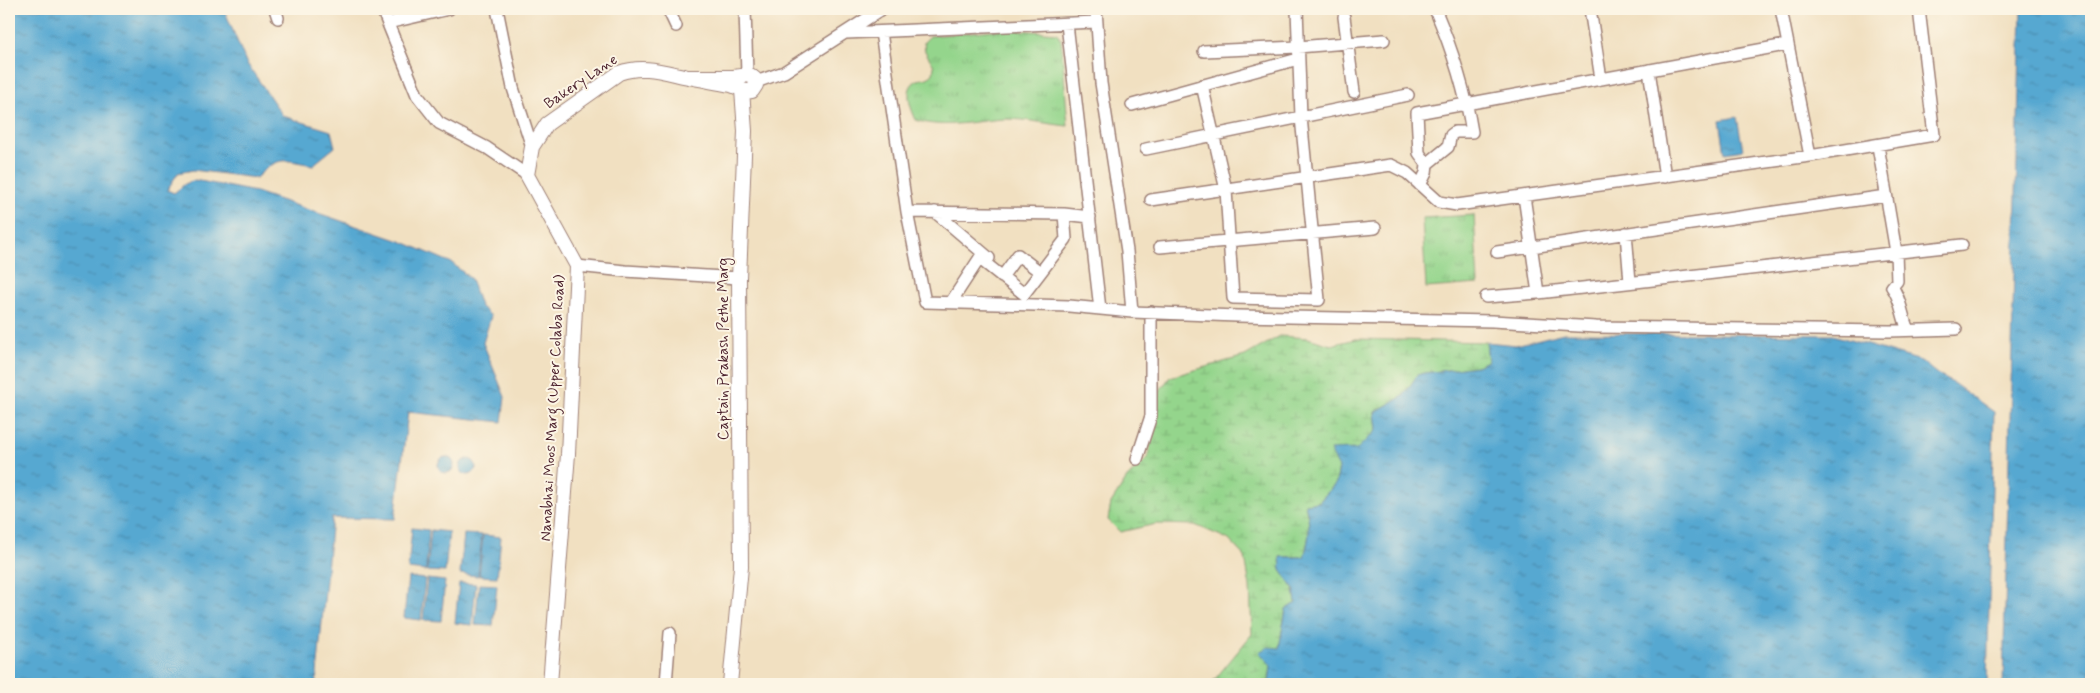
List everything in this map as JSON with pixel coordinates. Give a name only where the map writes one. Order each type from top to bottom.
[{"type":"main road","name":"Bakery Lane","points":[[532,146],[547,124],[619,73],[632,68],[649,68],[689,77],[747,83]]},
{"type":"main road","name":"Captain Prakash Pethe Marg","points":[[730,684],[741,567],[739,278],[747,83]]},
{"type":"main road","points":[[527,175],[532,146]]},
{"type":"main road","name":"Nanabhai Moos Marg (Upper Colaba Road)","points":[[527,175],[577,266],[568,454],[550,684]]},
{"type":"main road","name":"Captain Prakash Pethe Marg","points":[[739,684],[746,590],[741,567]]},
{"type":"street","points":[[382,9],[417,95],[439,123],[487,148],[527,175]]},
{"type":"street","points":[[388,24],[449,9]]},
{"type":"street","points":[[497,9],[513,88],[532,146]]},
{"type":"street","points":[[668,9],[676,26]]},
{"type":"street","points":[[745,9],[747,83],[784,72],[882,9]]},
{"type":"street","points":[[1096,9],[1101,83],[1127,251],[1132,312]]},
{"type":"street","points":[[1202,85],[1226,190],[1233,298],[1319,300],[1301,117],[1296,9]]},
{"type":"street","points":[[1427,164],[1448,147],[1450,135],[1455,132],[1472,132],[1467,103],[1451,47],[1435,9]]},
{"type":"street","points":[[1590,9],[1601,79]]},
{"type":"street","points":[[1781,9],[1786,44],[1810,156]]},
{"type":"street","points":[[1151,200],[1392,165],[1407,173],[1439,202],[1457,205],[1810,156],[1934,135],[1919,9]]},
{"type":"street","points":[[1344,17],[1354,92]]},
{"type":"street","points":[[846,33],[1096,22]]},
{"type":"street","points":[[1067,24],[1100,309]]},
{"type":"street","points":[[880,32],[924,302],[1069,306],[1132,312],[1237,316],[1492,321],[1596,327],[1956,329]]},
{"type":"street","points":[[1204,51],[1348,44],[1384,40]]},
{"type":"street","points":[[1420,185],[1426,173],[1427,164],[1419,153],[1417,113],[1786,44]]},
{"type":"street","points":[[1132,105],[1298,59]]},
{"type":"street","points":[[1649,70],[1665,177]]},
{"type":"street","points":[[1146,148],[1408,95]]},
{"type":"street","points":[[1878,146],[1896,252],[1896,281],[1892,287],[1896,292],[1902,318],[1908,330]]},
{"type":"street","points":[[1524,196],[1538,293]]},
{"type":"street","points":[[1497,252],[1886,196]]},
{"type":"street","points":[[908,212],[1064,214],[1090,217]]},
{"type":"street","points":[[935,212],[989,258],[985,263],[1024,294],[1066,239],[1064,214]]},
{"type":"street","points":[[1160,247],[1374,228]]},
{"type":"street","points":[[1626,233],[1630,282]]},
{"type":"street","points":[[1486,297],[1538,293],[1962,244]]},
{"type":"street","points":[[951,302],[982,252]]},
{"type":"street","points":[[1002,277],[1018,255],[1040,272]]},
{"type":"street","points":[[577,266],[739,278]]},
{"type":"street","points":[[1137,459],[1151,416],[1151,312]]},
{"type":"street","points":[[666,684],[670,633]]},
{"type":"green space","points":[[1005,29],[1057,33],[1061,40],[1062,48],[1068,126],[1014,119],[961,124],[938,124],[916,120],[909,98],[910,88],[913,83],[933,74],[934,66],[925,51],[924,42],[930,36]]},
{"type":"green space","points":[[1474,215],[1478,284],[1426,288],[1422,218]]},
{"type":"green space","points":[[1280,336],[1308,338],[1331,345],[1356,339],[1486,342],[1488,361],[1477,366],[1418,374],[1403,396],[1375,412],[1377,430],[1339,468],[1336,483],[1319,502],[1305,504],[1309,531],[1304,557],[1280,557],[1281,570],[1294,589],[1296,603],[1286,609],[1279,649],[1271,665],[1269,684],[1211,684],[1252,634],[1250,587],[1245,557],[1228,539],[1195,525],[1156,524],[1120,532],[1108,520],[1111,503],[1127,478],[1148,458],[1160,390],[1170,377],[1245,356]]},
{"type":"water","points":[[9,9],[224,9],[246,62],[283,116],[331,131],[335,147],[313,165],[288,161],[276,162],[256,178],[193,170],[178,173],[167,190],[174,193],[185,184],[195,180],[256,192],[403,242],[452,263],[471,279],[480,306],[491,316],[483,343],[505,397],[502,422],[408,412],[395,519],[332,518],[316,684],[9,684]]},
{"type":"water","points":[[2021,9],[2091,9],[2091,684],[2003,684]]},
{"type":"water","points":[[1737,117],[1743,150],[1725,153],[1720,120]]},
{"type":"water","points":[[1564,333],[1833,335],[1921,361],[1994,412],[1987,684],[1269,684],[1271,665],[1259,652],[1268,647],[1279,648],[1286,609],[1296,603],[1294,589],[1281,570],[1280,557],[1304,557],[1309,530],[1305,504],[1319,502],[1336,483],[1339,468],[1330,450],[1357,449],[1377,430],[1375,412],[1403,396],[1418,374],[1477,366],[1488,361],[1486,342],[1516,345]]},
{"type":"water","points":[[443,457],[449,457],[454,462],[452,471],[443,473],[438,468],[438,462]]},
{"type":"water","points":[[465,459],[471,459],[476,464],[474,473],[465,475],[460,470],[460,464]]},
{"type":"water","points":[[412,528],[429,530],[426,571],[408,569]]},
{"type":"water","points":[[431,530],[449,532],[445,572],[427,571]]},
{"type":"water","points":[[464,534],[482,535],[478,576],[460,574]]},
{"type":"water","points":[[483,535],[501,537],[497,577],[479,576]]},
{"type":"water","points":[[408,577],[425,579],[421,620],[404,618]]},
{"type":"water","points":[[427,579],[445,581],[441,621],[423,620]]},
{"type":"water","points":[[459,583],[476,584],[472,625],[455,623]]},
{"type":"water","points":[[479,584],[497,585],[493,626],[475,625]]}]
